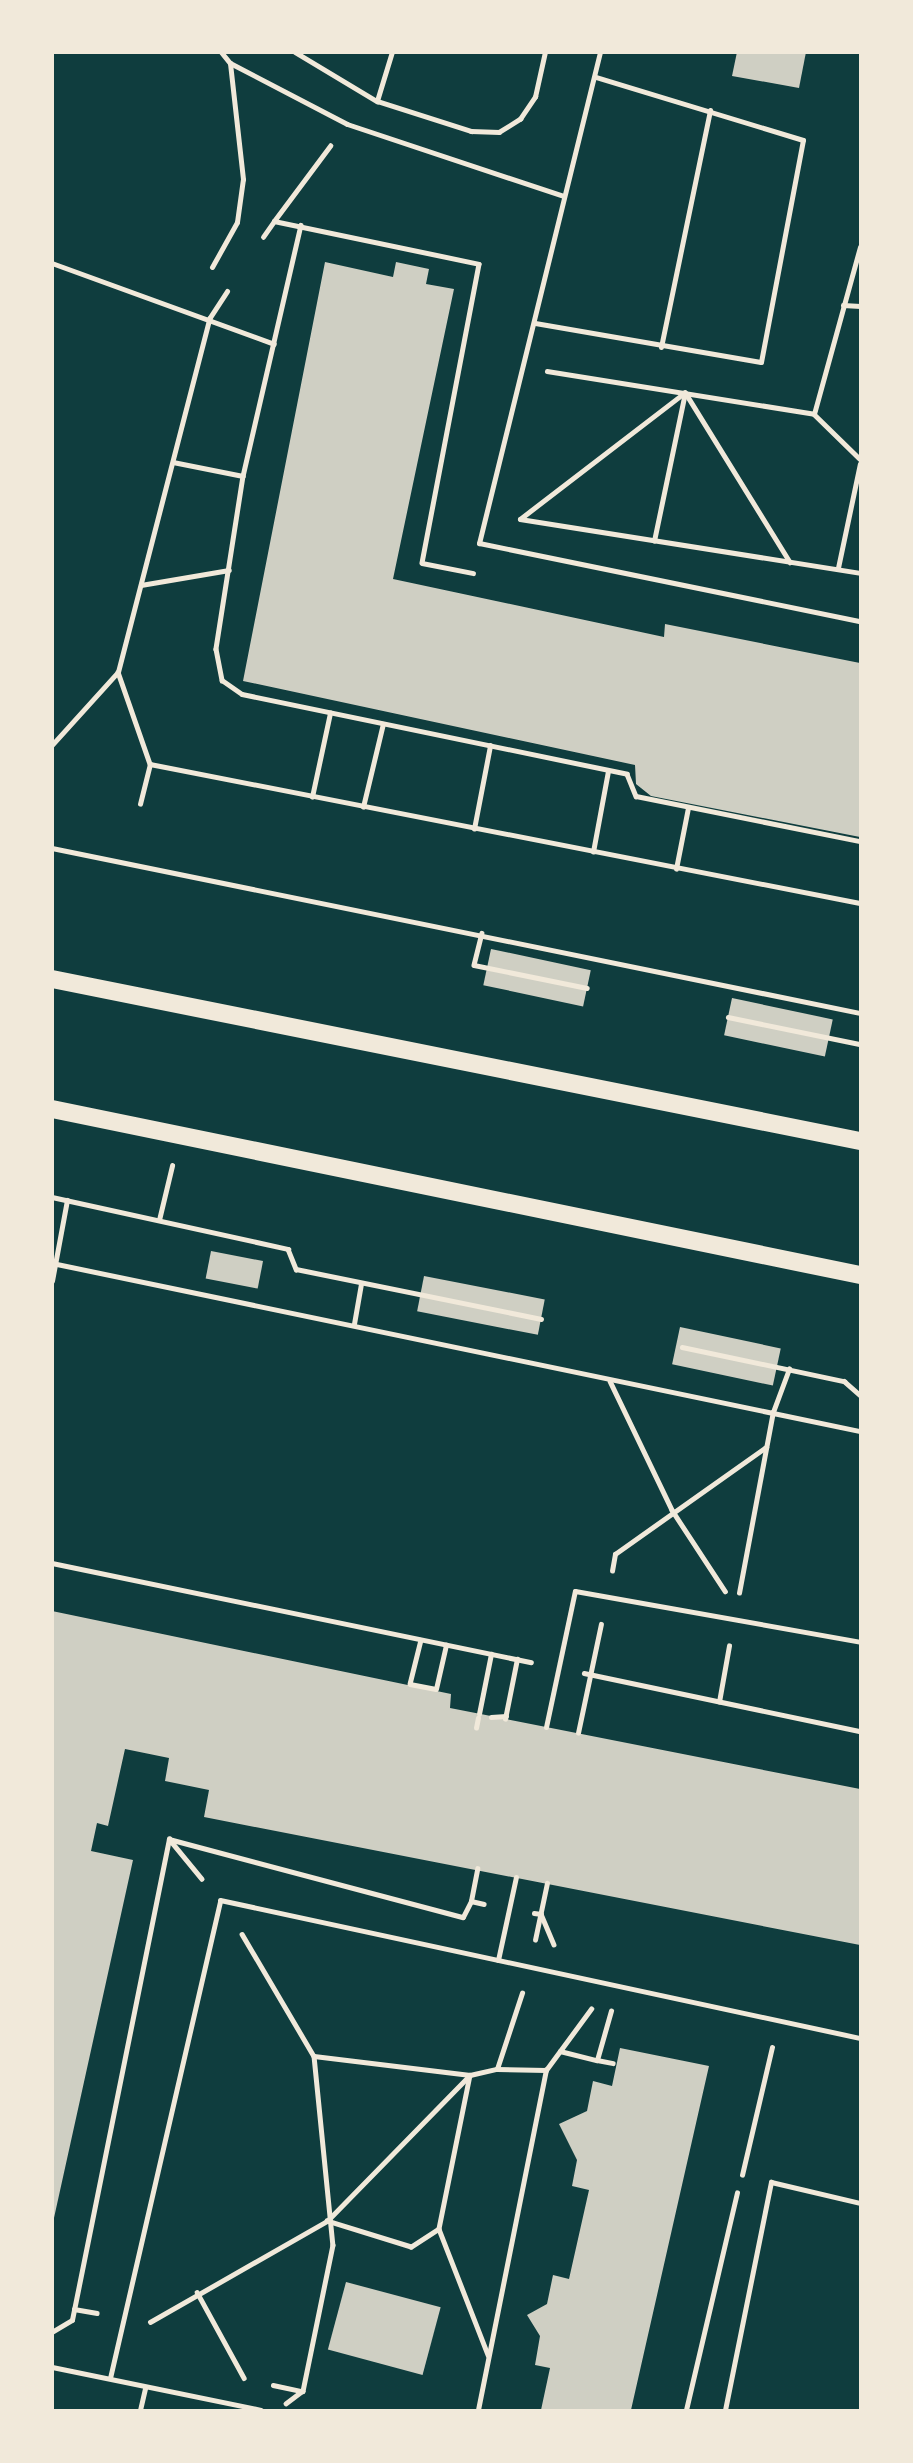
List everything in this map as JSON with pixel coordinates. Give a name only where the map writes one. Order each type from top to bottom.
[{"type":"main road","points":[[52,979],[860,1141]]},
{"type":"main road","points":[[52,1109],[860,1276]]},
{"type":"lane","points":[[221,52],[230,63],[347,124],[563,196]]},
{"type":"lane","points":[[600,52],[563,196],[525,368],[479,543],[860,621]]},
{"type":"lane","points":[[212,267],[237,222],[243,179],[230,63]]},
{"type":"lane","points":[[535,323],[661,347],[761,362],[803,141],[710,110],[594,77]]},
{"type":"lane","points":[[661,347],[710,110]]},
{"type":"lane","points":[[546,1727],[575,1591],[733,1624],[860,1642]]},
{"type":"lane","points":[[498,1960],[516,1877]]},
{"type":"lane","points":[[110,2378],[220,1900],[860,2038]]},
{"type":"lane","points":[[725,2410],[771,2182],[860,2203]]},
{"type":"lane","points":[[52,2367],[261,2410]]},
{"type":"lane","points":[[140,2410],[145,2388]]},
{"type":"path","points":[[295,52],[377,101],[471,131],[499,132],[520,120],[535,97],[545,52]]},
{"type":"path","points":[[377,101],[392,52]]},
{"type":"path","points":[[260,243],[347,124]]},
{"type":"path","points":[[274,221],[479,264],[422,563]]},
{"type":"path","points":[[301,225],[243,476],[216,649],[222,680],[242,694],[627,774],[636,796],[860,841]]},
{"type":"path","points":[[814,414],[860,247]]},
{"type":"path","points":[[52,263],[274,344]]},
{"type":"path","points":[[52,745],[118,672],[209,319],[230,286]]},
{"type":"path","points":[[843,305],[860,306]]},
{"type":"path","points":[[525,368],[814,414],[860,462],[838,568]]},
{"type":"path","points":[[653,541],[685,392]]},
{"type":"path","points":[[685,392],[520,519],[860,573]]},
{"type":"path","points":[[685,392],[790,563]]},
{"type":"path","points":[[173,462],[243,476]]},
{"type":"path","points":[[141,585],[229,570]]},
{"type":"path","points":[[118,672],[150,764],[140,804]]},
{"type":"path","points":[[312,797],[330,713]]},
{"type":"path","points":[[363,807],[383,723]]},
{"type":"path","points":[[474,829],[490,746]]},
{"type":"path","points":[[150,764],[860,903]]},
{"type":"path","points":[[593,852],[608,771]]},
{"type":"path","points":[[676,869],[688,807]]},
{"type":"path","points":[[52,848],[482,933],[860,1013]]},
{"type":"path","points":[[482,933],[474,965],[587,988]]},
{"type":"path","points":[[728,1017],[860,1044]]},
{"type":"path","points":[[159,1220],[179,1134]]},
{"type":"path","points":[[52,1197],[288,1249],[296,1269],[541,1319]]},
{"type":"path","points":[[52,1281],[67,1200]]},
{"type":"path","points":[[54,1263],[860,1432]]},
{"type":"path","points":[[354,1324],[361,1284]]},
{"type":"path","points":[[682,1347],[844,1381],[860,1395]]},
{"type":"path","points":[[719,1702],[773,1412],[789,1369]]},
{"type":"path","points":[[610,1380],[672,1510],[736,1607]]},
{"type":"path","points":[[578,1733],[615,1554],[672,1510],[766,1447]]},
{"type":"path","points":[[52,1563],[860,1731]]},
{"type":"path","points":[[421,1639],[410,1684],[436,1689],[446,1645]]},
{"type":"path","points":[[476,1728],[491,1654]]},
{"type":"path","points":[[491,1717],[506,1717],[517,1659]]},
{"type":"path","points":[[169,1839],[220,1900],[314,2056],[327,2221],[333,2245],[303,2391],[278,2410]]},
{"type":"path","points":[[169,1839],[463,1917],[471,1901],[477,1869]]},
{"type":"path","points":[[52,2332],[72,2320],[169,1839]]},
{"type":"path","points":[[497,2069],[530,1967],[547,1883]]},
{"type":"path","points":[[471,1901],[541,1914]]},
{"type":"path","points":[[541,1914],[558,1952]]},
{"type":"path","points":[[478,2410],[546,2070],[583,2016],[618,1986]]},
{"type":"path","points":[[597,2060],[618,1986]]},
{"type":"path","points":[[686,2410],[778,2021]]},
{"type":"path","points":[[560,2051],[613,2063]]},
{"type":"path","points":[[314,2056],[470,2075],[497,2069],[546,2070]]},
{"type":"path","points":[[74,2309],[151,2323],[197,2292],[327,2221],[470,2075]]},
{"type":"path","points":[[470,2075],[439,2229],[489,2357]]},
{"type":"path","points":[[327,2221],[411,2247],[439,2229]]},
{"type":"path","points":[[197,2292],[244,2379]]},
{"type":"building","points":[[737,52],[806,52],[799,88],[732,76]]},
{"type":"building","points":[[325,262],[393,277],[396,262],[429,269],[426,284],[454,289],[393,579],[664,637],[665,624],[860,663],[860,837],[651,796],[636,784],[635,765],[243,681]]},
{"type":"building","points":[[491,949],[591,970],[583,1006],[483,985]]},
{"type":"building","points":[[732,998],[833,1019],[825,1057],[724,1035]]},
{"type":"building","points":[[211,1251],[263,1261],[258,1289],[206,1278]]},
{"type":"building","points":[[424,1276],[545,1299],[538,1335],[417,1311]]},
{"type":"building","points":[[680,1327],[781,1348],[773,1386],[672,1364]]},
{"type":"building","points":[[52,1611],[451,1694],[450,1708],[860,1789],[860,1945],[204,1817],[209,1790],[165,1781],[169,1758],[125,1749],[108,1826],[97,1823],[91,1851],[133,1860],[52,2227]]},
{"type":"building","points":[[620,2048],[709,2066],[631,2410],[541,2410],[550,2368],[535,2365],[540,2336],[527,2315],[547,2304],[553,2275],[569,2279],[589,2190],[572,2186],[577,2160],[559,2124],[587,2111],[593,2081],[612,2086]]},
{"type":"building","points":[[346,2282],[441,2307],[423,2375],[328,2350]]}]
